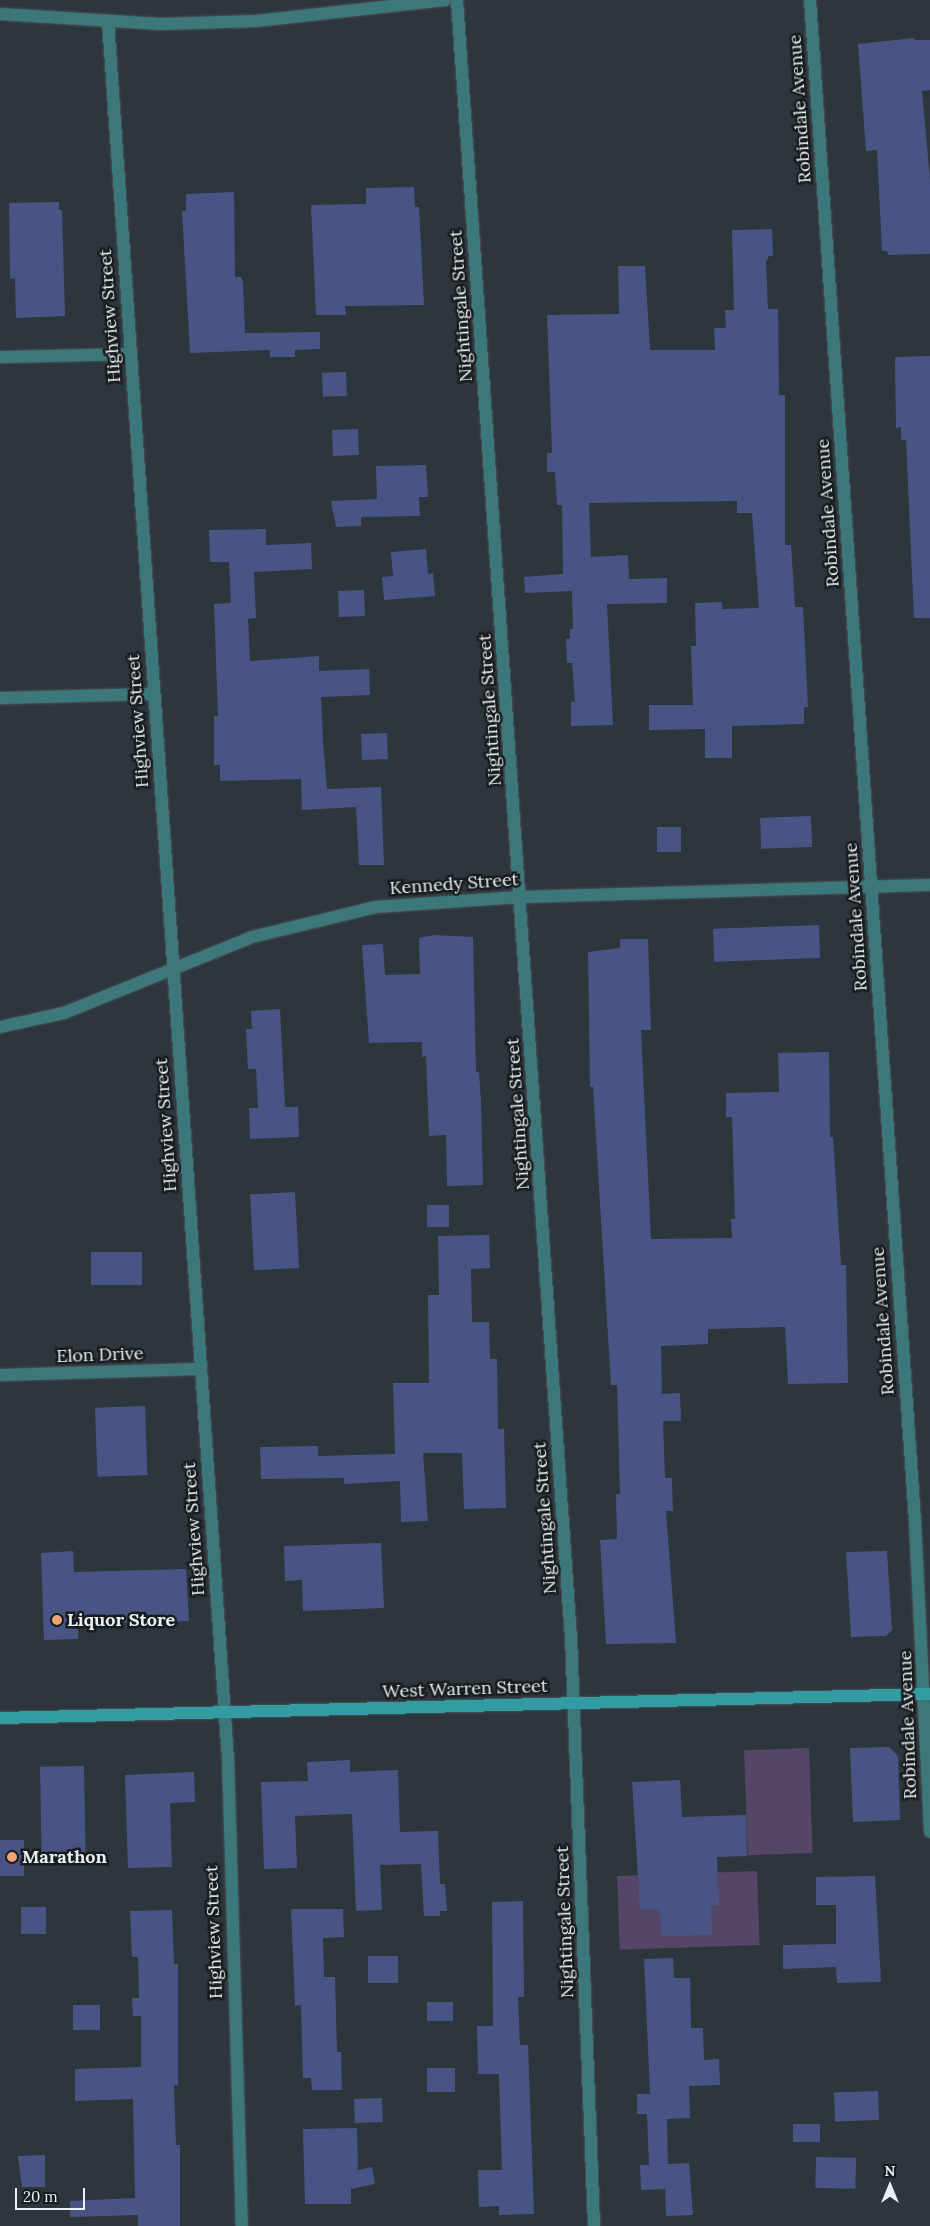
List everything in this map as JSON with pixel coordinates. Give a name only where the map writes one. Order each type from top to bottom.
[{"type":"main road","name":"West Warren Street","points":[[0,1718],[928,1694]]},
{"type":"street","points":[[0,14],[161,24],[256,21],[445,0]]},
{"type":"street","name":"Nightingale Street","points":[[457,0],[520,897],[573,1703],[594,2226]]},
{"type":"street","name":"Robindale Avenue","points":[[810,0],[928,1694],[930,1832]]},
{"type":"street","name":"Highview Street","points":[[108,22],[223,1713],[228,1758],[242,2226]]},
{"type":"street","points":[[0,357],[130,354]]},
{"type":"street","points":[[0,698],[154,694]]},
{"type":"street","name":"Kennedy Street","points":[[0,1027],[64,1013],[252,937],[336,915],[417,903],[520,897],[930,885]]},
{"type":"street","name":"Elon Drive","points":[[0,1375],[201,1369]]},
{"type":"shaded area","points":[[809,1748],[813,1853],[748,1855],[744,1750]]},
{"type":"shaded area","points":[[757,1871],[760,1945],[620,1950],[617,1876]]},
{"type":"building","points":[[914,38],[914,40],[930,40],[930,90],[922,91],[930,179],[930,254],[888,255],[887,251],[882,251],[877,150],[866,151],[858,44]]},
{"type":"building","points":[[414,187],[415,207],[419,207],[424,305],[345,306],[346,315],[316,315],[311,205],[366,204],[366,188]]},
{"type":"building","points":[[234,192],[235,277],[241,277],[243,282],[245,333],[320,332],[320,349],[295,350],[295,357],[270,357],[270,350],[190,353],[182,211],[186,211],[186,194]]},
{"type":"building","points":[[59,202],[59,210],[62,210],[65,316],[16,318],[15,278],[10,279],[9,203]]},
{"type":"building","points":[[772,229],[773,256],[769,256],[766,262],[768,309],[778,309],[779,395],[785,395],[785,545],[791,545],[795,607],[803,607],[808,707],[804,707],[804,724],[732,726],[732,758],[705,758],[705,729],[649,730],[649,705],[693,705],[691,646],[696,646],[695,603],[722,602],[722,609],[759,608],[752,513],[737,513],[737,501],[589,503],[591,557],[628,555],[629,579],[667,578],[667,603],[607,604],[613,725],[571,726],[571,702],[575,702],[572,663],[567,663],[566,639],[570,639],[570,629],[573,629],[572,591],[525,593],[524,577],[563,574],[562,505],[557,505],[555,472],[547,472],[547,453],[552,453],[547,315],[619,314],[618,266],[645,266],[650,350],[715,350],[714,328],[726,328],[725,310],[734,310],[732,230]]},
{"type":"building","points":[[930,356],[930,618],[914,618],[906,440],[901,440],[901,427],[896,428],[895,357]]},
{"type":"building","points":[[346,372],[347,396],[323,397],[322,373]]},
{"type":"building","points":[[358,429],[359,455],[333,456],[332,430]]},
{"type":"building","points":[[426,465],[428,497],[419,497],[420,516],[361,517],[361,526],[336,527],[331,501],[377,499],[376,466]]},
{"type":"building","points":[[266,529],[266,545],[311,543],[312,569],[254,572],[256,618],[248,619],[250,661],[319,656],[319,671],[369,669],[370,695],[321,697],[323,741],[327,789],[381,787],[384,865],[359,865],[356,807],[302,810],[301,779],[220,781],[220,765],[214,765],[214,716],[218,716],[214,604],[231,603],[229,562],[210,562],[209,530]]},
{"type":"building","points":[[426,549],[428,574],[433,573],[435,596],[384,600],[382,577],[393,576],[391,552]]},
{"type":"building","points":[[364,590],[365,616],[339,617],[338,591]]},
{"type":"building","points":[[387,733],[388,759],[362,760],[361,734]]},
{"type":"building","points":[[811,816],[812,847],[761,849],[760,818]]},
{"type":"building","points":[[657,827],[681,827],[681,852],[657,852]]},
{"type":"building","points":[[819,925],[820,958],[714,962],[713,929]]},
{"type":"building","points":[[434,935],[473,937],[476,1072],[479,1072],[481,1101],[483,1185],[447,1186],[446,1135],[429,1136],[426,1056],[422,1057],[422,1042],[369,1043],[362,945],[383,944],[385,975],[420,974],[419,938]]},
{"type":"building","points":[[620,939],[648,939],[651,1030],[641,1030],[651,1239],[732,1238],[731,1219],[735,1219],[732,1117],[726,1117],[726,1093],[779,1092],[778,1053],[829,1052],[830,1137],[833,1137],[841,1265],[846,1265],[848,1383],[788,1384],[785,1327],[708,1329],[708,1344],[661,1346],[662,1394],[680,1393],[681,1421],[663,1421],[665,1478],[672,1478],[673,1511],[666,1511],[676,1643],[606,1644],[600,1540],[617,1539],[616,1494],[620,1494],[617,1385],[611,1385],[593,1087],[590,1087],[588,952],[620,948]]},
{"type":"building","points":[[280,1009],[285,1107],[298,1107],[299,1137],[250,1139],[249,1108],[258,1108],[256,1069],[248,1069],[246,1029],[252,1029],[251,1011]]},
{"type":"building","points":[[295,1192],[299,1268],[254,1270],[250,1194]]},
{"type":"building","points":[[427,1205],[449,1205],[449,1227],[427,1227]]},
{"type":"building","points":[[489,1235],[490,1268],[471,1269],[472,1322],[489,1322],[490,1359],[497,1359],[498,1429],[504,1429],[506,1508],[464,1509],[462,1453],[423,1453],[428,1521],[401,1522],[400,1481],[344,1484],[344,1478],[261,1479],[260,1447],[318,1446],[318,1456],[395,1454],[393,1383],[429,1383],[428,1295],[439,1295],[438,1236]]},
{"type":"building","points":[[91,1252],[142,1252],[142,1285],[91,1285]]},
{"type":"building","points":[[145,1406],[147,1475],[97,1477],[95,1408]]},
{"type":"building","points":[[381,1543],[384,1608],[303,1611],[302,1580],[285,1581],[284,1546]]},
{"type":"building","points":[[73,1551],[74,1572],[186,1569],[189,1621],[78,1624],[78,1639],[44,1640],[41,1553]]},
{"type":"building","points":[[887,1551],[892,1630],[886,1636],[851,1637],[846,1552]]},
{"type":"building","points":[[889,1747],[898,1756],[900,1820],[853,1822],[850,1748]]},
{"type":"building","points":[[350,1760],[350,1772],[398,1770],[400,1832],[438,1831],[440,1884],[445,1884],[447,1911],[440,1911],[440,1916],[424,1916],[421,1864],[380,1865],[382,1910],[356,1911],[352,1814],[295,1816],[297,1868],[264,1869],[261,1782],[308,1781],[307,1762]]},
{"type":"building","points":[[84,1766],[86,1852],[42,1853],[40,1767]]},
{"type":"building","points":[[194,1772],[195,1802],[170,1803],[172,1867],[128,1868],[125,1775]]},
{"type":"building","points":[[680,1780],[682,1817],[746,1815],[747,1856],[717,1857],[719,1905],[711,1905],[712,1935],[661,1936],[660,1910],[640,1910],[632,1782]]},
{"type":"building","name":"Marathon","points":[[0,1840],[24,1840],[24,1876],[0,1876]]},
{"type":"building","points":[[875,1876],[881,1982],[837,1983],[836,1967],[783,1969],[783,1945],[836,1944],[836,1905],[816,1905],[816,1877]]},
{"type":"building","points":[[523,1901],[524,1997],[518,1997],[520,2045],[528,2045],[534,2214],[499,2215],[499,2206],[479,2207],[478,2170],[502,2170],[499,2074],[478,2074],[477,2026],[493,2026],[492,1902]]},
{"type":"building","points":[[21,1907],[46,1907],[46,1934],[21,1934]]},
{"type":"building","points":[[291,1909],[343,1909],[344,1937],[323,1938],[324,1977],[335,1977],[337,2052],[341,2052],[342,2090],[312,2090],[311,2078],[303,2078],[301,2005],[295,2006]]},
{"type":"building","points":[[172,1910],[174,1964],[178,1964],[178,2085],[174,2085],[176,2145],[180,2145],[180,2226],[138,2226],[138,2215],[70,2217],[70,2201],[135,2198],[133,2099],[75,2101],[75,2069],[141,2067],[141,2016],[133,2016],[132,1998],[139,1998],[138,1957],[132,1957],[130,1911]]},
{"type":"building","points":[[368,1956],[398,1956],[398,1983],[368,1983]]},
{"type":"building","points":[[673,1958],[674,1978],[690,1978],[691,2028],[703,2028],[704,2060],[719,2059],[720,2085],[689,2086],[690,2118],[667,2119],[668,2164],[689,2163],[693,2215],[666,2216],[665,2189],[641,2190],[640,2165],[649,2165],[647,2114],[637,2114],[637,2094],[650,2094],[644,1959]]},
{"type":"building","points":[[427,2002],[453,2002],[453,2021],[427,2021]]},
{"type":"building","points":[[73,2005],[100,2005],[100,2030],[73,2030]]},
{"type":"building","points":[[427,2068],[455,2068],[455,2092],[427,2092]]},
{"type":"building","points":[[878,2091],[879,2120],[835,2122],[834,2093]]},
{"type":"building","points":[[382,2098],[383,2122],[355,2123],[354,2099]]},
{"type":"building","points":[[793,2124],[820,2124],[820,2142],[793,2142]]},
{"type":"building","points":[[357,2128],[358,2170],[372,2167],[375,2184],[351,2189],[351,2204],[305,2204],[303,2129]]},
{"type":"building","points":[[45,2155],[45,2187],[22,2187],[18,2156]]},
{"type":"building","points":[[816,2157],[856,2158],[855,2189],[815,2188]]},
{"type":"place","name":"Liquor Store","points":[[57,1620]]},
{"type":"place","name":"Marathon","points":[[12,1857]]}]
